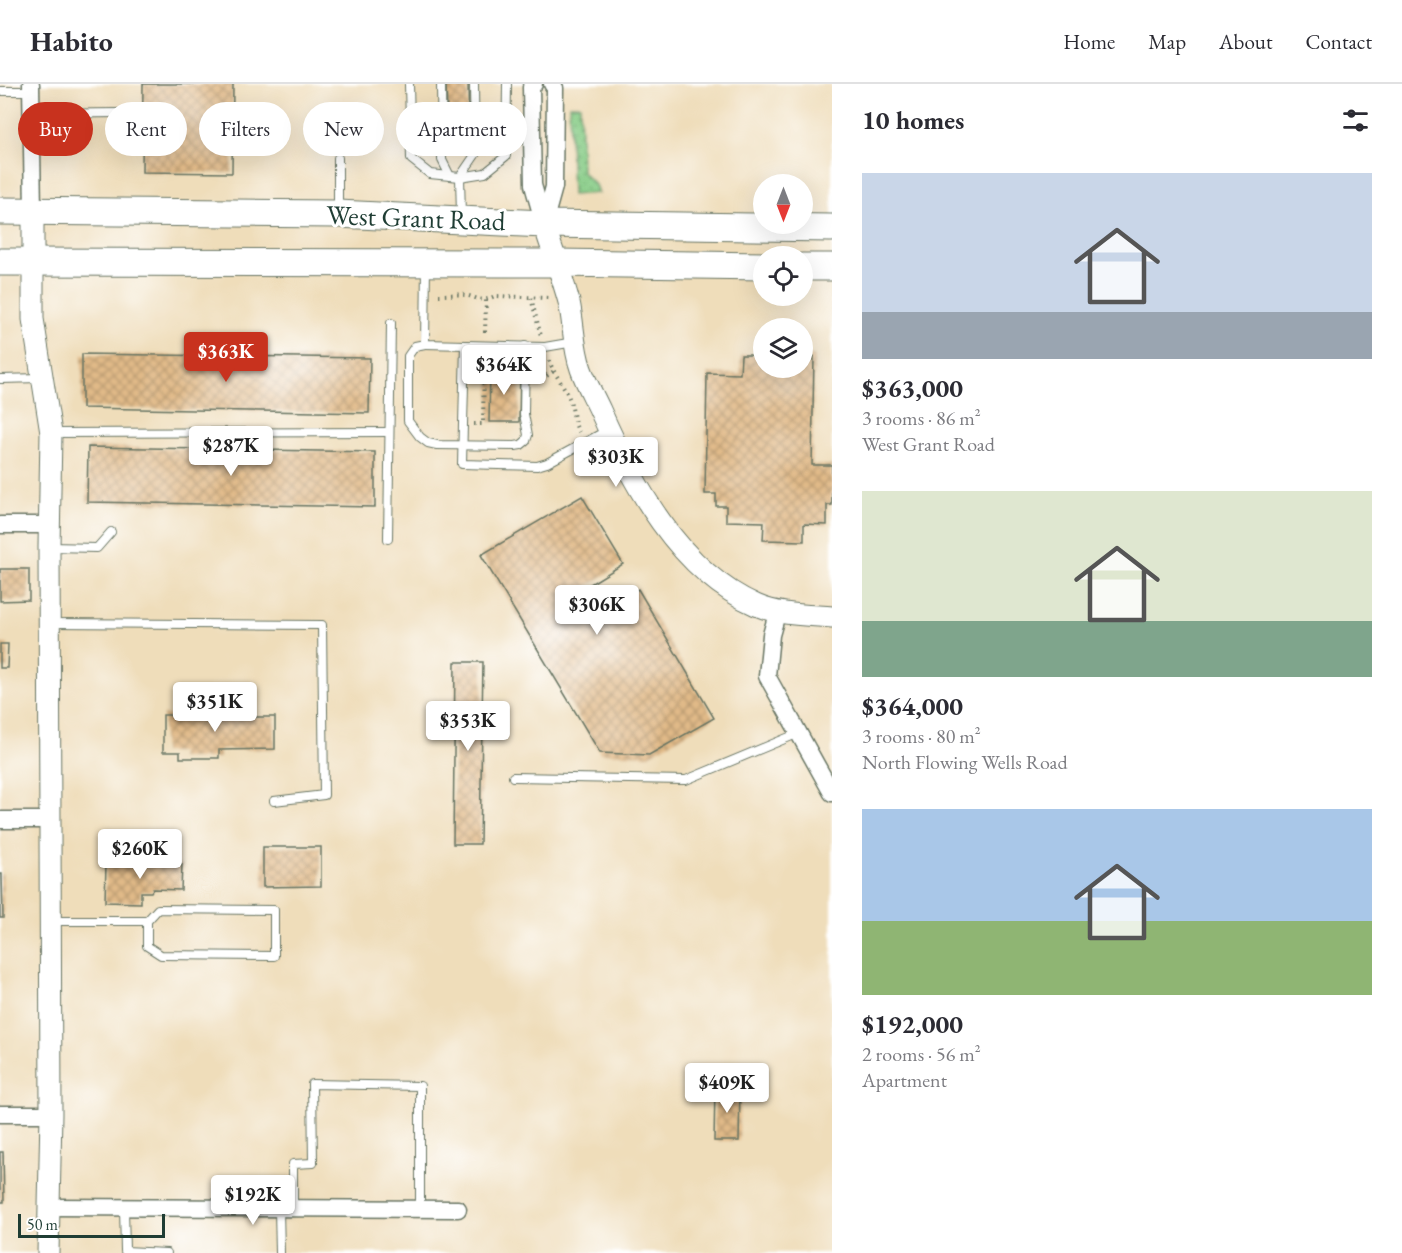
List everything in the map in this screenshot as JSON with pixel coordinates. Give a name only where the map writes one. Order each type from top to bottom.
[{"type":"main road","name":"West Grant Road","points":[[0,211],[338,214],[544,224],[832,228]]},
{"type":"main road","name":"West Grant Road","points":[[0,262],[556,263],[753,266]]},
{"type":"main road","points":[[813,267],[832,267]]},
{"type":"street","points":[[534,84],[531,87],[533,185],[567,298],[580,368],[627,469],[658,516],[695,563],[721,586],[757,606],[832,617]]},
{"type":"street","points":[[544,224],[554,187],[555,88],[552,84]]},
{"type":"street","points":[[32,156],[33,319],[51,433],[49,547],[51,1114],[48,1253]]},
{"type":"street","points":[[0,525],[50,525]]},
{"type":"street","points":[[778,610],[771,635],[768,676],[832,793]]},
{"type":"street","points":[[0,820],[51,819]]},
{"type":"street","points":[[0,1114],[51,1114]]},
{"type":"street","points":[[49,1207],[458,1209]]},
{"type":"lane","points":[[410,84],[411,159],[430,174],[460,177],[485,173],[506,156],[507,84]]},
{"type":"lane","points":[[441,84],[442,160],[450,176]]},
{"type":"lane","points":[[461,219],[460,177],[475,155],[474,84]]},
{"type":"lane","points":[[0,91],[32,87]]},
{"type":"lane","points":[[338,158],[338,214]]},
{"type":"lane","points":[[425,344],[426,263]]},
{"type":"lane","points":[[387,539],[391,323]]},
{"type":"lane","points":[[525,346],[524,414],[528,428],[526,441],[520,446],[428,444],[408,421],[408,356],[415,346],[425,344],[525,346],[544,347],[574,342]]},
{"type":"lane","points":[[465,345],[462,464],[537,466],[608,430]]},
{"type":"lane","points":[[0,379],[41,378]]},
{"type":"lane","points":[[51,433],[389,432]]},
{"type":"lane","points":[[49,547],[97,548],[111,532]]},
{"type":"lane","points":[[50,623],[322,625],[324,795],[274,801]]},
{"type":"lane","points":[[513,777],[686,780],[799,733]]},
{"type":"lane","points":[[51,921],[147,921],[158,909],[274,910],[274,956],[161,955],[147,946],[147,921]]},
{"type":"lane","points":[[280,1253],[293,1164],[313,1163],[312,1084],[420,1086],[420,1209]]},
{"type":"lane","points":[[124,1208],[125,1251],[167,1253]]},
{"type":"path","points":[[426,294],[466,295],[475,300],[488,300],[495,296],[567,298]]},
{"type":"path","points":[[531,298],[550,364],[563,383],[572,405],[574,423],[600,466]]},
{"type":"path","points":[[463,424],[483,424],[484,362]]},
{"type":"green space","points":[[569,105],[580,105],[582,172],[595,185],[598,193],[572,195]]},
{"type":"building","points":[[143,84],[233,84],[233,102],[199,102],[199,156],[232,156],[232,173],[142,172],[142,156],[187,156],[187,102],[143,102]]},
{"type":"building","points":[[446,84],[468,84],[468,102],[447,102]]},
{"type":"building","points":[[82,354],[370,358],[369,413],[82,408]]},
{"type":"building","points":[[741,355],[753,355],[753,378],[813,378],[814,356],[812,465],[832,465],[832,505],[827,505],[827,525],[804,524],[804,541],[763,540],[764,522],[726,521],[726,506],[716,506],[716,494],[705,494],[707,373],[740,374]]},
{"type":"building","points":[[490,369],[520,370],[519,422],[489,422]]},
{"type":"building","points":[[88,447],[375,452],[375,507],[87,502]]},
{"type":"building","points":[[582,496],[623,564],[579,591],[594,616],[638,589],[714,718],[649,755],[600,753],[481,555]]},
{"type":"building","points":[[0,569],[29,569],[29,600],[0,601]]},
{"type":"building","points":[[0,644],[8,644],[7,668],[0,668]]},
{"type":"building","points":[[455,662],[483,662],[480,844],[453,844]]},
{"type":"building","points":[[219,708],[219,717],[275,717],[275,749],[219,750],[219,758],[180,758],[180,752],[163,752],[163,715],[180,715],[180,709]]},
{"type":"building","points":[[263,847],[321,847],[321,886],[263,887]]},
{"type":"building","points":[[106,863],[182,864],[181,890],[153,889],[151,892],[141,892],[141,903],[105,902]]},
{"type":"building","points":[[0,874],[2,874],[3,918],[0,918]]},
{"type":"building","points":[[715,1087],[740,1088],[739,1141],[714,1141]]},
{"type":"building","points":[[0,1152],[3,1152],[4,1202],[0,1202]]}]
